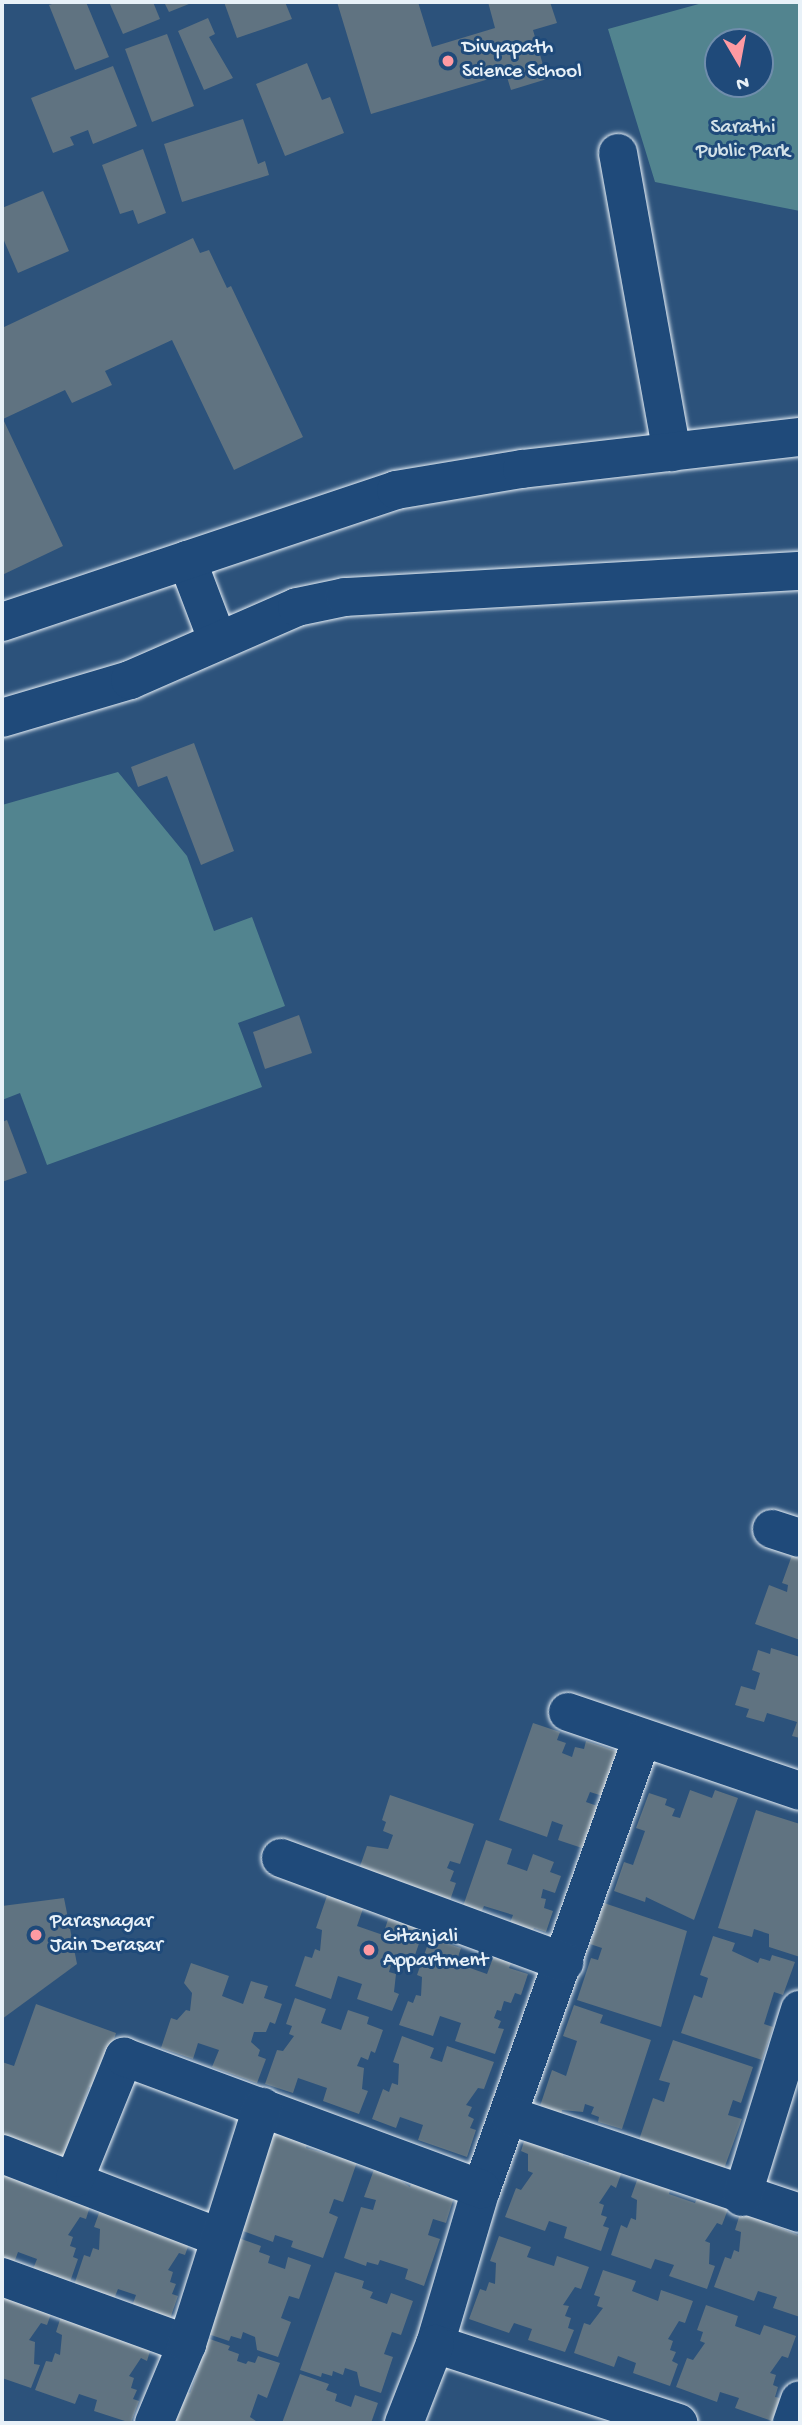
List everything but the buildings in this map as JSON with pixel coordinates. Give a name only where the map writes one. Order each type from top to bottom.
[{"type":"street","points":[[618,153],[672,452]]},
{"type":"street","points":[[2,622],[396,490],[522,469],[800,437]]},
{"type":"street","points":[[187,560],[217,639]]},
{"type":"street","points":[[2,718],[130,680],[217,639],[297,607],[345,597],[800,570]]},
{"type":"street","points":[[568,1712],[800,1791]]},
{"type":"street","points":[[404,2423],[435,2344],[481,2189],[510,2116],[642,1738]]},
{"type":"street","points":[[281,1858],[564,1962]]},
{"type":"street","points":[[742,2197],[791,2067],[800,2010]]},
{"type":"street","points":[[75,2178],[124,2057],[481,2189]]},
{"type":"street","points":[[155,2423],[187,2344],[218,2236],[262,2107]]},
{"type":"street","points":[[510,2116],[742,2197],[800,2213]]},
{"type":"street","points":[[2,2154],[75,2178],[218,2236]]},
{"type":"street","points":[[2,2277],[187,2344]]},
{"type":"street","points":[[435,2344],[678,2423]]},
{"type":"street","points":[[792,2423],[800,2400]]},
{"type":"green space","name":"Sarathi Public Park","points":[[706,2],[800,2],[800,211],[655,182],[608,29]]},
{"type":"green space","points":[[118,772],[187,856],[214,931],[252,917],[285,1006],[238,1023],[262,1087],[47,1165],[20,1093],[2,1100],[2,805]]},
{"type":"place","name":"Divyapath Science School","points":[[448,61]]},
{"type":"place","name":"Parasnagar Jain Derasar","points":[[36,1935]]},
{"type":"place","name":"Gitanjali Appartment","points":[[369,1950]]}]
